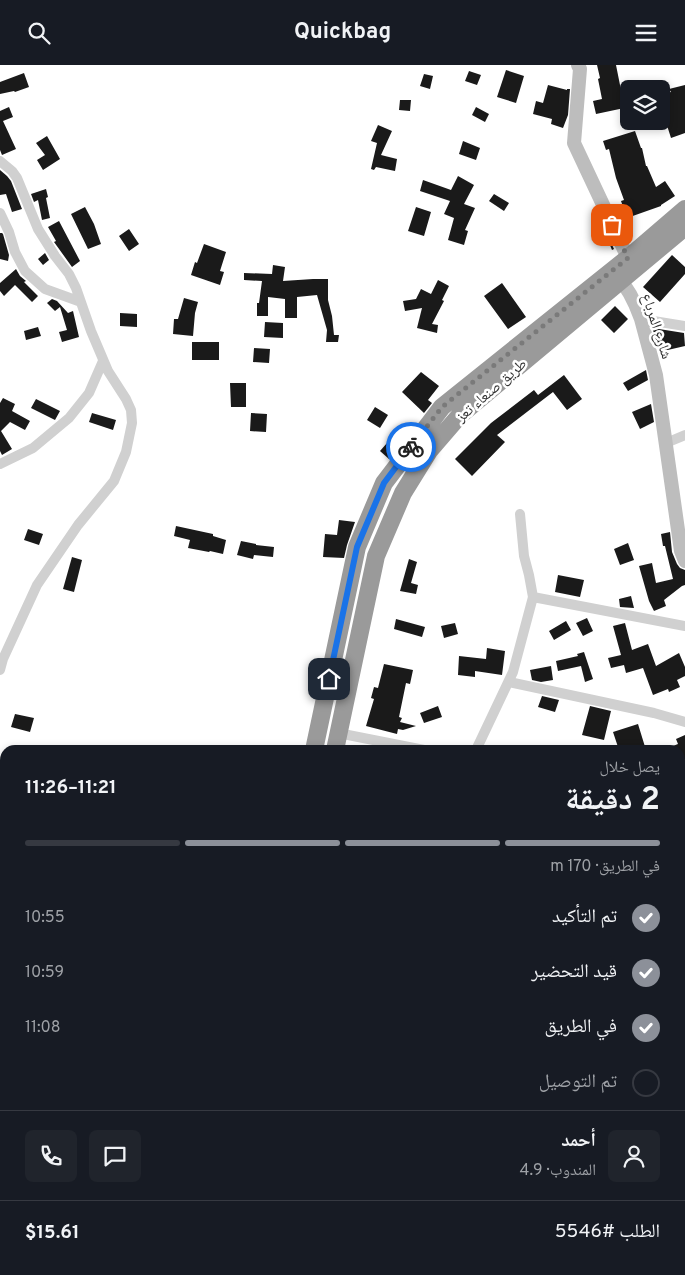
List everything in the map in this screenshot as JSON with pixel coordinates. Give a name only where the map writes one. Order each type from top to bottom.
[{"type":"highway","name":"طريق صنعاء تعز","points":[[336,742],[376,556],[403,493],[429,451],[460,415],[627,269],[685,209]]},
{"type":"highway","name":"طريق صنعاء تعز","points":[[315,745],[357,547],[384,483],[442,407],[685,227]]},
{"type":"street","name":"شارع المرباع","points":[[578,65],[580,69],[574,143],[627,269],[630,294],[640,319],[656,375],[681,551],[685,561]]},
{"type":"street","points":[[0,161],[12,171],[17,179],[38,229],[69,274],[103,361],[131,410],[132,423],[126,452],[114,481],[78,525],[37,585],[3,659],[0,670]]},
{"type":"street","points":[[0,213],[9,232],[15,252],[25,271],[45,289],[81,302]]},
{"type":"street","points":[[640,319],[685,326]]},
{"type":"street","points":[[0,465],[34,448],[68,418],[89,393],[103,361]]},
{"type":"street","points":[[666,443],[685,435]]},
{"type":"street","points":[[478,745],[513,672],[533,597],[524,556],[520,513]]},
{"type":"street","points":[[533,597],[685,626]]},
{"type":"street","points":[[509,682],[654,713],[685,722]]},
{"type":"street","points":[[336,742],[369,745]]},
{"type":"building","points":[[597,65],[616,65],[620,85],[620,109],[596,114],[593,101],[602,99],[598,79],[600,78]]},
{"type":"building","points":[[506,70],[524,76],[516,103],[497,97]]},
{"type":"building","points":[[469,71],[481,75],[477,85],[465,81]]},
{"type":"building","points":[[24,73],[29,87],[15,92],[0,94],[0,82]]},
{"type":"building","points":[[424,74],[433,76],[430,89],[420,86]]},
{"type":"building","points":[[548,85],[567,90],[570,89],[568,115],[563,128],[551,124],[552,119],[533,114],[536,101],[543,103]]},
{"type":"building","points":[[685,85],[685,133],[671,138],[668,130],[670,130],[670,89]]},
{"type":"building","points":[[400,100],[411,100],[410,111],[399,110]]},
{"type":"building","points":[[9,107],[13,117],[3,121],[16,149],[2,155],[0,150],[0,111]]},
{"type":"building","points":[[476,107],[489,114],[485,122],[472,115]]},
{"type":"building","points":[[378,125],[392,131],[381,155],[397,159],[395,171],[376,167],[374,170],[371,169],[377,143],[371,141]]},
{"type":"building","points":[[635,131],[642,148],[646,166],[656,187],[665,181],[675,196],[661,206],[627,218],[621,201],[624,200],[609,149],[606,150],[603,141]]},
{"type":"building","points":[[47,136],[60,159],[43,170],[37,160],[45,155],[36,143]]},
{"type":"building","points":[[463,141],[480,148],[476,160],[459,154]]},
{"type":"building","points":[[0,170],[11,181],[22,209],[12,212],[6,194],[0,195]]},
{"type":"building","points":[[458,176],[474,185],[464,204],[475,208],[465,230],[468,231],[464,245],[448,240],[454,218],[444,214],[450,201],[420,191],[423,180],[451,190]]},
{"type":"building","points":[[46,189],[50,218],[42,220],[38,200],[34,202],[31,194]]},
{"type":"building","points":[[494,194],[509,203],[504,211],[489,201]]},
{"type":"building","points":[[85,207],[94,224],[101,244],[88,249],[71,214]]},
{"type":"building","points":[[416,207],[431,212],[424,236],[408,231]]},
{"type":"building","points":[[597,213],[614,249],[612,250]]},
{"type":"building","points":[[59,221],[80,261],[72,267],[54,242],[56,241],[48,227]]},
{"type":"building","points":[[129,229],[139,244],[129,251],[119,236]]},
{"type":"building","points":[[0,233],[3,234],[9,255],[8,261],[0,259]]},
{"type":"building","points":[[204,244],[226,252],[220,271],[224,272],[220,285],[191,275]]},
{"type":"building","points":[[45,253],[49,260],[43,265],[38,259]]},
{"type":"building","points":[[672,255],[685,267],[685,274],[660,302],[643,287]]},
{"type":"building","points":[[273,265],[285,267],[283,281],[328,279],[328,300],[334,335],[339,335],[338,342],[326,342],[327,330],[317,295],[297,297],[297,318],[285,318],[285,299],[268,297],[268,316],[257,316],[257,303],[259,303],[262,281],[244,280],[244,273],[272,274]]},
{"type":"building","points":[[16,269],[26,281],[24,282],[38,296],[32,302],[15,285],[4,296],[0,291],[0,283]]},
{"type":"building","points":[[438,280],[449,286],[442,300],[444,301],[432,324],[438,325],[437,333],[417,328],[422,308],[405,311],[403,301],[416,299],[421,289],[431,294]]},
{"type":"building","points":[[502,283],[526,317],[508,329],[484,296]]},
{"type":"building","points":[[184,298],[198,302],[193,336],[173,334],[174,319],[178,319]]},
{"type":"building","points":[[52,299],[57,301],[68,313],[73,311],[79,337],[62,342],[59,332],[67,330],[60,307],[55,311],[47,303]]},
{"type":"building","points":[[615,306],[628,319],[614,333],[601,320]]},
{"type":"building","points":[[120,313],[137,314],[137,327],[120,326]]},
{"type":"building","points":[[265,322],[283,323],[283,338],[264,337]]},
{"type":"building","points":[[38,327],[41,336],[26,340],[24,331]]},
{"type":"building","points":[[659,329],[684,333],[685,346],[659,352],[653,330]]},
{"type":"building","points":[[192,342],[219,342],[219,360],[192,360]]},
{"type":"building","points":[[254,348],[270,349],[269,363],[253,362]]},
{"type":"building","points":[[646,370],[648,380],[628,391],[623,383]]},
{"type":"building","points":[[421,372],[439,386],[428,400],[432,403],[424,413],[402,392]]},
{"type":"building","points":[[564,375],[582,399],[567,410],[553,392],[497,435],[505,442],[472,476],[455,459],[491,423],[534,390],[538,395]]},
{"type":"building","points":[[230,383],[246,383],[246,407],[231,407]]},
{"type":"building","points":[[3,398],[15,404],[12,411],[30,421],[25,430],[10,422],[1,431],[12,449],[2,455],[0,451],[0,403]]},
{"type":"building","points":[[36,399],[60,411],[55,420],[31,408]]},
{"type":"building","points":[[651,404],[654,422],[640,429],[632,412]]},
{"type":"building","points":[[375,407],[388,415],[380,428],[367,420]]},
{"type":"building","points":[[92,413],[116,420],[113,430],[89,422]]},
{"type":"building","points":[[251,413],[267,414],[266,432],[250,431]]},
{"type":"building","points":[[402,426],[409,433],[389,459],[380,451]]},
{"type":"building","points":[[339,520],[355,522],[344,558],[323,557],[325,534],[337,535]]},
{"type":"building","points":[[176,526],[213,534],[213,536],[226,540],[223,554],[188,548],[190,540],[174,536]]},
{"type":"building","points":[[28,529],[43,534],[39,545],[24,540]]},
{"type":"building","points":[[670,532],[672,552],[677,564],[685,570],[685,585],[664,600],[666,606],[654,611],[649,601],[639,566],[652,563],[656,583],[673,579],[661,534]]},
{"type":"building","points":[[241,541],[274,547],[273,557],[254,555],[253,559],[237,555]]},
{"type":"building","points":[[628,543],[634,560],[620,565],[614,549]]},
{"type":"building","points":[[72,557],[82,560],[74,592],[63,589]]},
{"type":"building","points":[[409,559],[417,562],[411,583],[418,585],[416,594],[400,591]]},
{"type":"building","points":[[558,575],[584,580],[580,597],[555,592]]},
{"type":"building","points":[[631,596],[634,608],[620,607],[619,599]]},
{"type":"building","points":[[587,618],[593,631],[583,636],[576,623]]},
{"type":"building","points":[[396,619],[425,627],[422,637],[394,629]]},
{"type":"building","points":[[566,621],[571,630],[554,640],[549,631]]},
{"type":"building","points":[[455,623],[458,634],[444,638],[441,626]]},
{"type":"building","points":[[625,623],[632,650],[648,644],[656,666],[679,653],[685,667],[685,676],[677,680],[680,687],[669,692],[668,689],[653,695],[643,668],[626,673],[624,665],[611,668],[608,658],[621,655],[613,626]]},
{"type":"building","points":[[487,648],[505,651],[502,675],[475,671],[475,677],[458,675],[459,656],[486,659]]},
{"type":"building","points":[[584,652],[593,679],[585,682],[581,666],[558,671],[556,661],[578,656],[577,654]]},
{"type":"building","points":[[384,664],[413,670],[410,684],[406,683],[399,717],[402,718],[400,722],[416,726],[403,730],[398,729],[397,734],[366,726],[374,699],[371,698],[374,687],[378,688]]},
{"type":"building","points":[[551,666],[553,680],[541,682],[532,680],[530,670]]},
{"type":"building","points":[[542,696],[559,700],[555,712],[538,707]]},
{"type":"building","points":[[438,706],[442,717],[424,723],[420,713]]},
{"type":"building","points":[[590,706],[611,711],[604,740],[582,735]]},
{"type":"building","points":[[15,714],[34,718],[30,732],[11,727]]},
{"type":"building","points":[[638,724],[644,745],[617,745],[613,732]]},
{"type":"building","points":[[685,735],[685,745],[676,745],[678,744],[676,739]]},
{"type":"way so far","points":[[411,447],[442,407],[628,258],[612,225]]},
{"type":"route","points":[[329,679],[357,547],[384,483],[411,447]]}]
